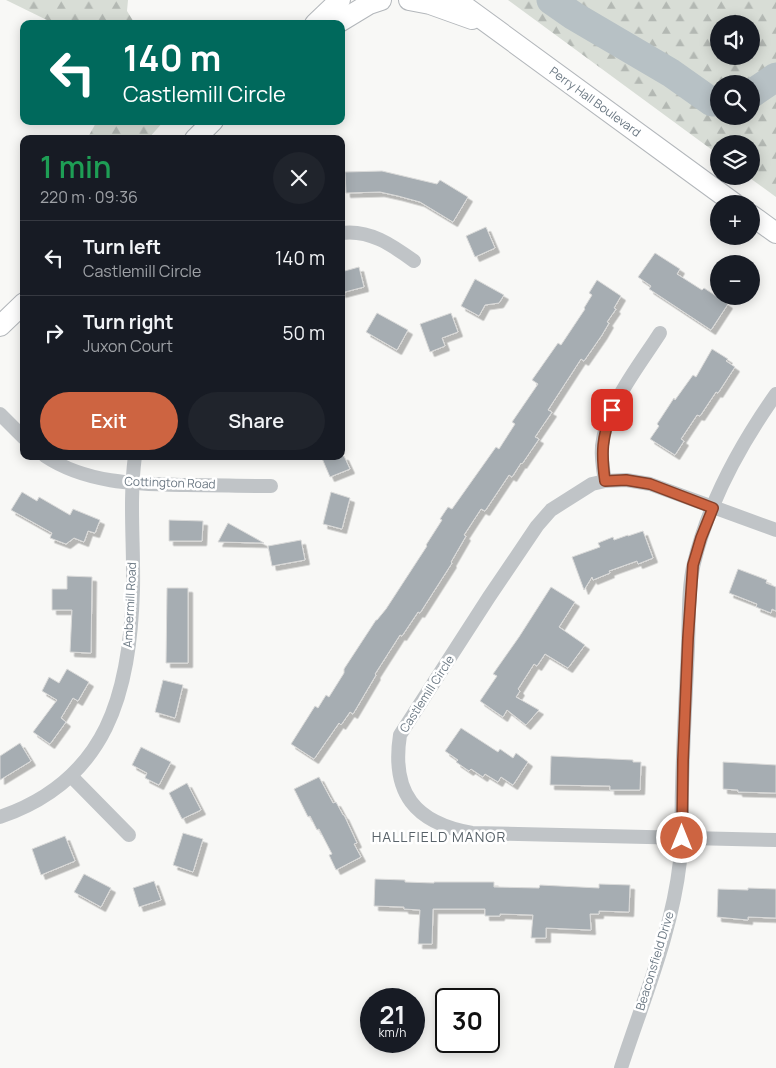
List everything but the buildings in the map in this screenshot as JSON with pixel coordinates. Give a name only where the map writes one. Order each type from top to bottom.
[{"type":"main road","points":[[319,20],[340,0]]},
{"type":"main road","points":[[343,20],[369,4],[381,0]]},
{"type":"main road","points":[[409,0],[430,4],[487,24]]},
{"type":"main road","name":"Perry Hall Boulevard","points":[[456,0],[723,195]]},
{"type":"main road","points":[[199,135],[210,125]]},
{"type":"main road","points":[[760,221],[776,233]]},
{"type":"main road","points":[[0,326],[20,307]]},
{"type":"street","points":[[345,233],[360,232],[374,237],[414,261]]},
{"type":"street","points":[[605,481],[602,448],[605,428],[612,410],[660,333]]},
{"type":"street","name":"Beaconsfield Drive","points":[[621,1068],[670,916],[682,838],[683,768],[693,565],[701,538],[732,464],[755,424],[776,394]]},
{"type":"street","points":[[0,414],[20,434]]},
{"type":"street","name":"Cottington Road","points":[[53,460],[75,471],[101,479],[131,484],[271,486]]},
{"type":"street","name":"Ambermill Road","points":[[0,816],[25,807],[46,795],[71,776],[89,756],[109,723],[117,702],[124,675],[130,632],[133,587],[131,484],[134,460]]},
{"type":"street","name":"Castlemill Circle","points":[[776,530],[650,484],[626,480],[592,484],[551,510],[532,532],[400,735],[397,753],[398,770],[402,785],[416,808],[441,826],[454,830],[472,834],[776,840]]},
{"type":"street","points":[[71,776],[129,836]]},
{"type":"green space","points":[[6,0],[128,0],[127,11],[133,20],[47,20]]},
{"type":"green space","points":[[508,0],[776,0],[776,197],[759,185],[760,135],[710,135],[710,148]]},
{"type":"green space","points":[[95,125],[160,125],[152,135],[89,135]]},
{"type":"waterway","points":[[551,0],[574,16],[671,73],[710,101]]},
{"type":"waterway","points":[[760,88],[776,77]]},
{"type":"district","name":"HALLFIELD MANOR","points":[[439,837]]},
{"type":"route","points":[[612,410],[605,428],[602,448],[605,481],[626,480],[650,484],[713,508],[693,565],[683,760],[682,838]]}]
